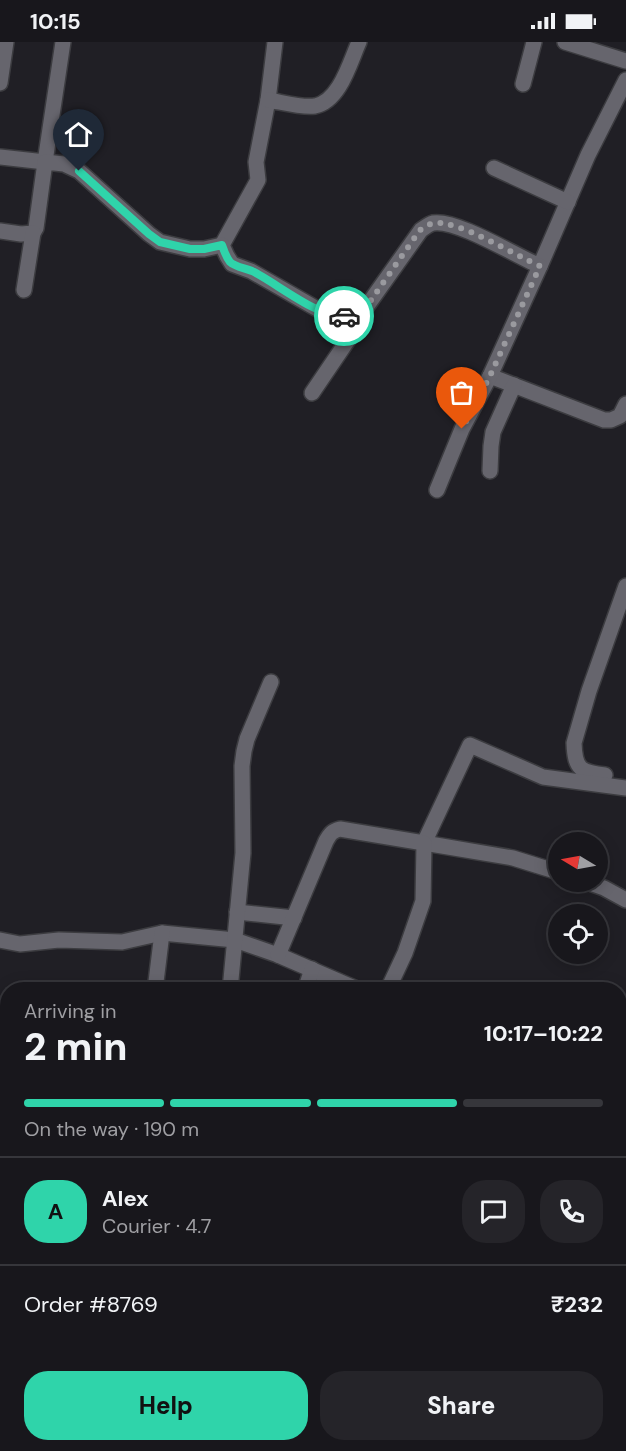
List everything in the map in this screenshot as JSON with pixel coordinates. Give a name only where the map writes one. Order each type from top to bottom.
[{"type":"street","points":[[0,83],[6,42]]},
{"type":"street","points":[[24,290],[33,233],[38,221],[63,42]]},
{"type":"street","points":[[0,157],[64,164],[79,171],[160,242],[190,249],[222,245],[258,180],[256,162],[268,100],[275,42]]},
{"type":"street","points":[[268,100],[314,106],[325,103],[341,84],[359,42]]},
{"type":"street","points":[[523,84],[534,42]]},
{"type":"street","points":[[565,42],[626,61]]},
{"type":"street","points":[[437,490],[462,429],[490,376],[588,155],[626,80]]},
{"type":"street","points":[[494,168],[568,202]]},
{"type":"street","points":[[222,245],[232,264],[251,271],[319,310],[337,317],[354,314],[367,306],[420,230],[432,223],[447,224],[475,234],[540,266]]},
{"type":"street","points":[[0,231],[33,233]]},
{"type":"street","points":[[312,393],[351,337],[360,310]]},
{"type":"street","points":[[490,376],[604,420],[620,416],[626,404]]},
{"type":"street","points":[[490,471],[493,432],[514,385]]},
{"type":"street","points":[[626,586],[589,691],[574,743],[580,768],[586,772],[626,778]]},
{"type":"street","points":[[231,982],[243,853],[242,766],[244,751],[271,682]]},
{"type":"street","points":[[391,982],[405,953],[423,901],[424,843],[470,745],[543,777],[626,788]]},
{"type":"street","points":[[278,955],[326,841],[330,834],[340,829],[513,858],[548,869]]},
{"type":"street","points":[[608,890],[626,900]]},
{"type":"street","points":[[237,912],[294,918]]},
{"type":"street","points":[[156,982],[162,933]]},
{"type":"street","points":[[0,940],[20,944],[59,940],[122,942],[162,933],[235,940],[278,955],[341,982]]},
{"type":"street","points":[[308,982],[312,969]]},
{"type":"way so far","points":[[344,316],[354,314],[367,306],[420,230],[432,223],[447,224],[475,234],[540,266],[490,376],[462,429]]},
{"type":"route","points":[[79,171],[160,242],[190,249],[222,245],[232,264],[251,271],[319,310],[337,317],[344,316]]}]
